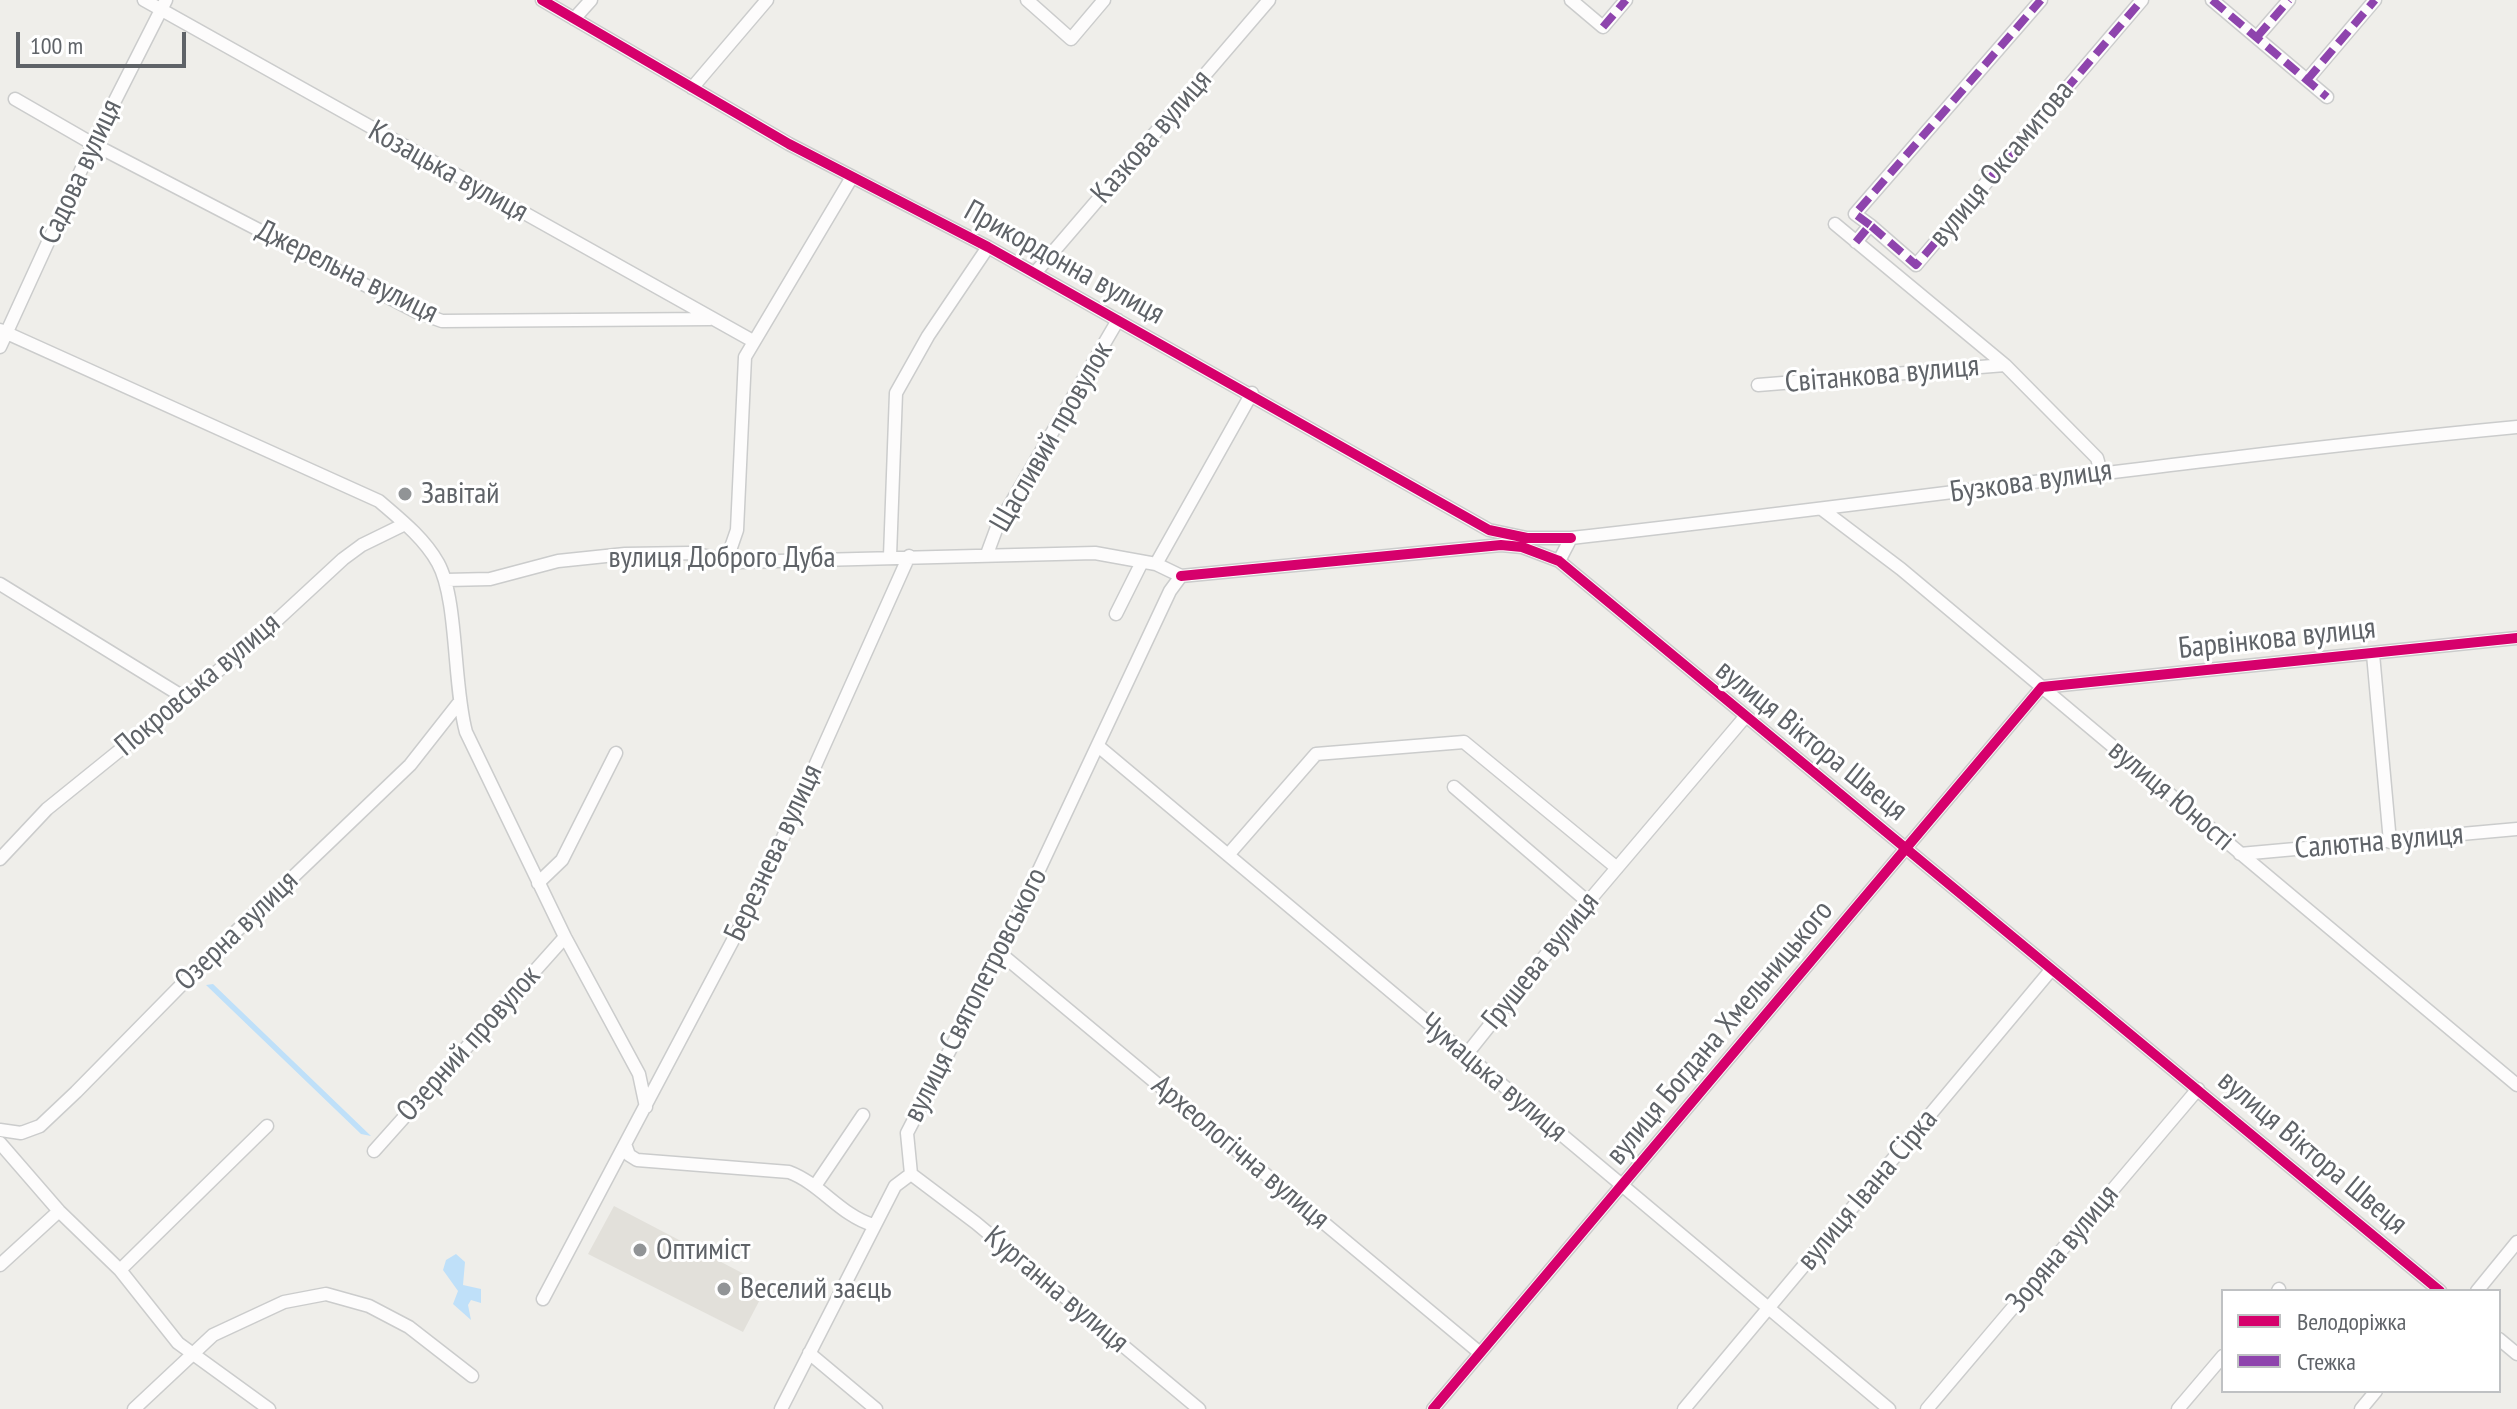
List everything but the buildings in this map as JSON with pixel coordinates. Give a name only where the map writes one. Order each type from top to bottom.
[{"type":"street","name":"Козацька вулиця","points":[[144,0],[163,5],[753,341]]},
{"type":"street","name":"Прикордонна вулиця","points":[[542,0],[852,177],[988,247],[1252,393],[1489,530],[1527,538],[1571,538]]},
{"type":"street","points":[[574,19],[591,0]]},
{"type":"street","points":[[692,88],[767,0]]},
{"type":"street","points":[[1027,0],[1071,39],[1104,0]]},
{"type":"street","name":"Казкова вулиця","points":[[1035,273],[1269,0]]},
{"type":"street","points":[[1571,0],[1603,27],[1626,0]]},
{"type":"street","points":[[1856,242],[1870,225],[1855,214],[2041,0]]},
{"type":"street","name":"вулиця Оксамитова","points":[[1870,225],[1916,265],[2142,0]]},
{"type":"street","points":[[2212,0],[2327,97]]},
{"type":"street","points":[[2257,37],[2289,0]]},
{"type":"street","points":[[2307,80],[2375,0]]},
{"type":"street","name":"Садова вулиця","points":[[0,347],[3,331],[163,5]]},
{"type":"street","name":"Джерельна вулиця","points":[[15,99],[93,144],[417,312],[442,321],[710,319]]},
{"type":"street","points":[[727,559],[737,530],[743,368],[753,341],[852,177]]},
{"type":"street","name":"Світанкова вулиця","points":[[1835,224],[2005,365],[2097,458],[2101,472]]},
{"type":"street","points":[[890,556],[896,393],[928,336],[988,247]]},
{"type":"street","name":"Щасливий провулок","points":[[987,554],[997,527],[1118,320]]},
{"type":"street","points":[[3,331],[379,501],[405,524],[437,561],[446,580],[458,704],[477,759],[565,937],[639,1074],[646,1107]]},
{"type":"street","name":"Світанкова вулиця","points":[[1758,385],[2005,365]]},
{"type":"street","points":[[1156,564],[1252,393]]},
{"type":"street","name":"Бузкова вулиця","points":[[1571,538],[1823,510],[2101,472],[2517,427]]},
{"type":"street","name":"вулиця Юності","points":[[1823,510],[1901,569],[2517,1085]]},
{"type":"street","name":"Покровська вулиця","points":[[0,859],[47,809],[250,645],[343,559],[362,545],[405,524]]},
{"type":"street","points":[[1559,561],[1571,538]]},
{"type":"street","name":"вулиця Віктора Швеця","points":[[1181,576],[1501,545],[1522,547],[1559,561],[2438,1289]]},
{"type":"street","name":"вулиця Доброго Дуба","points":[[446,580],[490,579],[558,561],[625,554],[689,553],[727,559],[1095,553],[1156,564],[1181,576]]},
{"type":"street","name":"Березнева вулиця","points":[[543,1299],[759,891],[909,556]]},
{"type":"street","points":[[1116,614],[1142,562]]},
{"type":"street","name":"вулиця Святопетровського","points":[[911,1174],[907,1133],[1000,953],[1170,591],[1181,576]]},
{"type":"street","points":[[0,584],[185,698]]},
{"type":"street","name":"Барвінкова вулиця","points":[[2042,687],[2517,638]]},
{"type":"street","points":[[2373,654],[2390,842]]},
{"type":"street","name":"вулиця Богдана Хмельницького","points":[[1433,1409],[2042,687]]},
{"type":"street","name":"Озерна вулиця","points":[[0,1130],[21,1133],[40,1126],[201,965],[410,765],[458,704]]},
{"type":"street","name":"Грушева вулиця","points":[[1466,1055],[1588,902],[1745,717]]},
{"type":"street","name":"Грушева вулиця","points":[[1228,855],[1316,754],[1464,742],[1617,868]]},
{"type":"street","name":"Чумацька вулиця","points":[[1098,746],[1889,1409]]},
{"type":"street","points":[[538,883],[562,860],[616,753]]},
{"type":"street","points":[[1454,787],[1588,902]]},
{"type":"street","name":"Салютна вулиця","points":[[2240,854],[2517,829]]},
{"type":"street","name":"Озерний провулок","points":[[374,1151],[565,937]]},
{"type":"street","name":"Археологічна вулиця","points":[[1000,953],[1480,1353]]},
{"type":"street","name":"вулиця Івана Сірка","points":[[1684,1409],[2051,970]]},
{"type":"street","name":"Зоряна вулиця","points":[[1927,1409],[2198,1089]]},
{"type":"street","points":[[815,1186],[863,1115]]},
{"type":"street","points":[[120,1270],[267,1126]]},
{"type":"street","points":[[0,1143],[59,1211],[120,1270],[178,1343],[196,1353],[269,1409]]},
{"type":"street","points":[[625,1144],[629,1155],[637,1160],[789,1172],[815,1186],[851,1217],[873,1225]]},
{"type":"street","points":[[781,1409],[873,1225],[895,1186],[911,1174]]},
{"type":"street","name":"Курганна вулиця","points":[[911,1174],[976,1223],[1199,1409]]},
{"type":"street","points":[[0,1265],[59,1211]]},
{"type":"street","points":[[2479,1289],[2517,1242]]},
{"type":"street","points":[[134,1409],[213,1335],[284,1302],[326,1294],[369,1306],[409,1327],[472,1376]]},
{"type":"street","points":[[2501,1341],[2517,1354]]},
{"type":"street","points":[[809,1353],[876,1409]]},
{"type":"street","points":[[2186,1406],[2221,1359]]},
{"type":"street","points":[[2361,1409],[2374,1393]]},
{"type":"shaded area","points":[[614,1206],[767,1286],[743,1332],[588,1254]]},
{"type":"water","points":[[213,984],[371,1136],[361,1134],[206,985]]},
{"type":"water","points":[[456,1254],[465,1262],[463,1285],[481,1289],[481,1303],[471,1300],[468,1305],[471,1320],[453,1304],[458,1291],[443,1270],[446,1260]]},
{"type":"marked path","points":[[1603,27],[1626,0]]},
{"type":"marked path","points":[[1870,225],[1855,214],[2041,0]]},
{"type":"marked path","points":[[1856,242],[1870,225],[1916,265],[2142,0]]},
{"type":"marked path","points":[[2212,0],[2327,97]]},
{"type":"marked path","points":[[2257,37],[2289,0]]},
{"type":"marked path","points":[[2307,80],[2375,0]]},
{"type":"cycle path","points":[[542,0],[789,144],[988,247],[1489,530],[1527,538],[1571,538]]},
{"type":"cycle path","points":[[1181,576],[1501,545],[1522,547],[1559,561],[2438,1289]]},
{"type":"cycle path","points":[[1433,1409],[2042,687],[2517,638]]},
{"type":"place","name":"Завітай","points":[[405,494]]},
{"type":"place","name":"Оптиміст","points":[[640,1250]]},
{"type":"place","name":"Веселий заєць","points":[[724,1289]]}]
